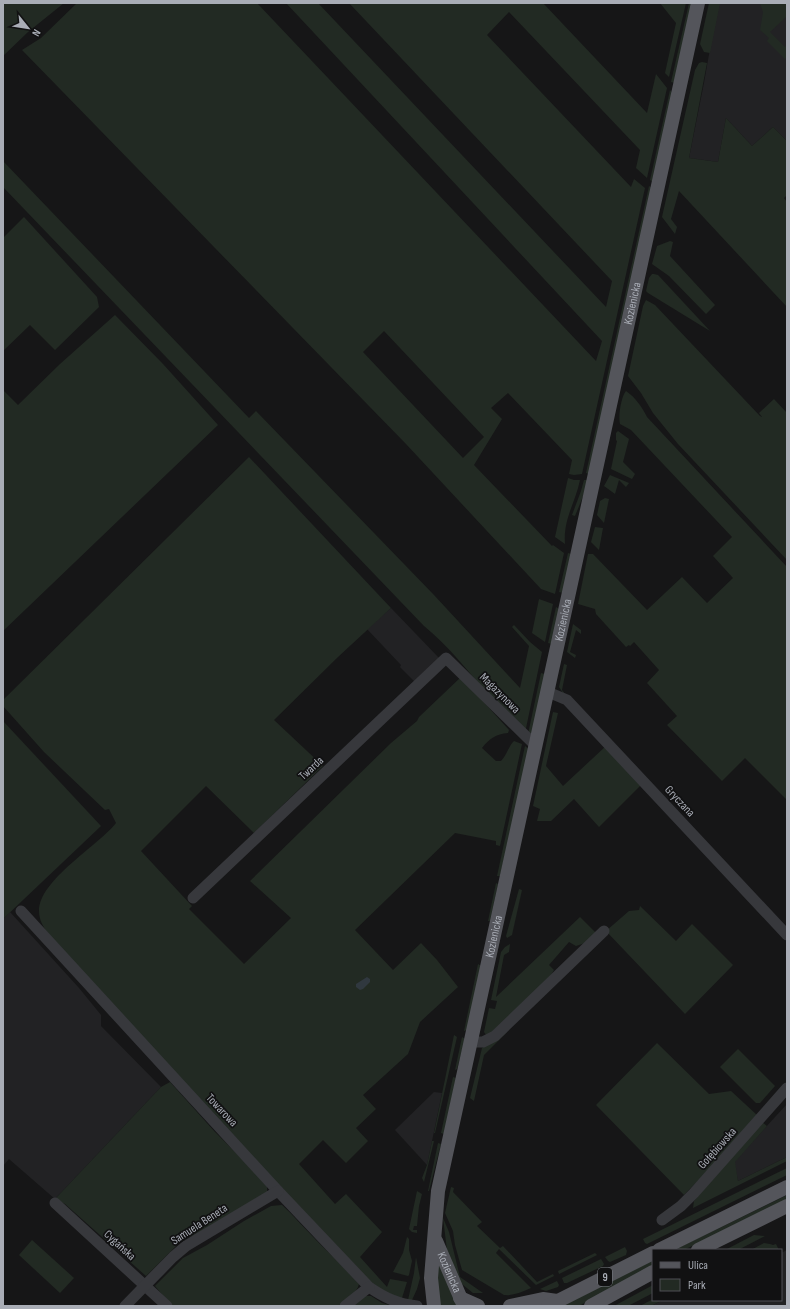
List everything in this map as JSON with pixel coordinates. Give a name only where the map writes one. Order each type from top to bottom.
[{"type":"main road","name":"Kozienicka","points":[[434,1306],[431,1278],[438,1191],[698,3]]},
{"type":"main road","points":[[661,1249],[787,1187]]},
{"type":"main road","points":[[700,1249],[787,1206]]},
{"type":"main road","name":"Kozienicka","points":[[435,1239],[462,1302]]},
{"type":"main road","name":"9","points":[[552,1303],[652,1253]]},
{"type":"main road","name":"9","points":[[591,1306],[652,1273]]},
{"type":"main road","points":[[510,1306],[544,1299],[552,1303]]},
{"type":"main road","points":[[462,1302],[478,1306]]},
{"type":"street","name":"Magazynowa","points":[[446,658],[536,746]]},
{"type":"street","name":"Twarda","points":[[193,898],[446,658]]},
{"type":"street","name":"Gryczana","points":[[548,692],[567,700],[787,935]]},
{"type":"street","name":"Towarowa","points":[[21,911],[278,1191],[369,1287],[384,1297],[403,1304],[418,1306]]},
{"type":"street","points":[[471,1042],[483,1042],[495,1036],[604,931]]},
{"type":"street","name":"Gołębiowska","points":[[662,1220],[681,1206],[694,1193],[787,1088]]},
{"type":"street","name":"Samuela Beneta","points":[[125,1306],[173,1257],[186,1246],[278,1191]]},
{"type":"street","name":"Cygańska","points":[[55,1203],[167,1306]]},
{"type":"street","points":[[345,1306],[369,1287]]},
{"type":"shaded area","points":[[718,3],[787,3],[787,141],[773,127],[752,146],[726,118],[718,162],[689,158]]},
{"type":"shaded area","points":[[391,608],[439,658],[415,682],[367,629]]},
{"type":"shaded area","points":[[10,912],[79,988],[101,1015],[101,1026],[161,1087],[55,1199],[9,1159],[3,1166],[3,919]]},
{"type":"shaded area","points":[[367,977],[370,979],[370,982],[363,989],[360,990],[356,987],[356,984]]},
{"type":"shaded area","points":[[434,1092],[442,1093],[427,1165],[395,1130]]},
{"type":"shaded area","points":[[787,1104],[787,1157],[738,1181],[734,1162]]},
{"type":"shaded area","points":[[787,1250],[787,1306],[651,1306],[661,1301],[782,1301],[782,1252]]},
{"type":"green space","points":[[3,3],[64,3],[28,32],[3,56]]},
{"type":"green space","points":[[77,3],[257,3],[596,361],[602,341],[286,3],[318,3],[606,307],[612,281],[349,3],[543,3],[647,113],[656,74],[667,88],[647,178],[636,168],[640,150],[509,12],[487,35],[631,187],[634,179],[645,188],[582,474],[569,474],[572,460],[508,393],[491,408],[502,419],[474,465],[552,546],[553,545],[564,553],[555,594],[541,589],[406,444],[22,50],[41,38]],"holes":[[[384,331],[484,437],[463,458],[363,352]]]},
{"type":"green space","points":[[660,3],[686,3],[669,77],[665,73],[676,23]]},
{"type":"green space","points":[[689,3],[693,3],[675,83],[671,82]]},
{"type":"green space","points":[[709,3],[720,3],[710,53],[704,52],[700,44]]},
{"type":"green space","points":[[760,3],[787,3],[787,16],[770,32],[785,47],[787,45],[787,57],[785,59],[767,41],[769,38],[760,30],[763,12]]},
{"type":"green space","points":[[699,63],[707,63],[689,158],[718,162],[726,118],[752,146],[773,127],[787,141],[787,195],[784,198],[787,202],[787,307],[679,191],[671,219],[677,227],[675,234],[662,217],[695,70]]},
{"type":"green space","points":[[670,90],[673,94],[653,182],[650,180]]},
{"type":"green space","points":[[3,161],[249,418],[256,411],[434,595],[520,688],[529,646],[512,627],[514,625],[542,652],[525,733],[494,701],[448,649],[424,626],[3,187]]},
{"type":"green space","points":[[649,186],[652,188],[589,474],[586,473]]},
{"type":"green space","points":[[24,217],[97,297],[99,307],[55,350],[30,325],[3,351],[3,238]]},
{"type":"green space","points":[[670,241],[673,242],[670,256],[715,305],[706,314],[669,276],[652,264],[657,246]]},
{"type":"green space","points":[[652,274],[658,275],[710,331],[648,293],[646,291],[649,278]]},
{"type":"green space","points":[[646,300],[655,305],[760,416],[762,417],[759,413],[774,399],[787,413],[787,560],[678,444],[653,413],[641,393],[628,376],[643,306]]},
{"type":"green space","points":[[115,315],[163,364],[218,425],[3,631],[3,390],[18,405],[60,364]]},
{"type":"green space","points":[[626,391],[638,403],[647,417],[787,567],[787,800],[745,758],[722,781],[667,725],[677,716],[647,683],[659,670],[634,642],[630,646],[629,645],[626,647],[596,614],[595,609],[578,604],[588,554],[593,554],[647,610],[682,577],[707,603],[733,578],[713,556],[732,537],[631,430],[620,424],[620,407]]},
{"type":"green space","points":[[618,431],[629,439],[623,462],[635,474],[632,479],[611,469],[617,441],[616,433]]},
{"type":"green space","points":[[249,457],[391,608],[338,657],[274,720],[323,766],[254,833],[206,786],[141,851],[192,906],[189,909],[244,964],[291,918],[250,881],[391,743],[417,721],[419,717],[461,677],[509,730],[508,733],[500,734],[487,742],[482,748],[496,761],[501,761],[514,741],[522,744],[500,846],[496,845],[496,841],[455,833],[355,930],[393,970],[421,943],[437,960],[458,987],[420,1022],[408,1054],[363,1095],[376,1109],[356,1128],[368,1141],[346,1163],[323,1140],[299,1164],[335,1204],[346,1194],[382,1232],[360,1257],[387,1287],[390,1279],[407,1282],[402,1298],[391,1298],[370,1281],[269,1175],[50,936],[42,924],[39,915],[42,899],[48,887],[116,823],[109,809],[105,810],[44,752],[3,706],[3,700]]},
{"type":"green space","points":[[610,475],[629,483],[626,487],[619,480],[615,494],[604,486]]},
{"type":"green space","points":[[568,478],[580,480],[566,527],[565,544],[555,537]]},
{"type":"green space","points":[[584,480],[588,480],[575,516],[572,515]]},
{"type":"green space","points":[[605,498],[609,499],[604,523],[597,515],[600,501]]},
{"type":"green space","points":[[595,527],[603,528],[599,550],[591,542]]},
{"type":"green space","points":[[568,553],[571,554],[563,593],[559,592]]},
{"type":"green space","points":[[539,599],[553,604],[545,642],[532,633]]},
{"type":"green space","points":[[556,607],[559,609],[552,644],[548,643]]},
{"type":"green space","points":[[573,624],[581,630],[581,634],[576,630],[570,652],[576,655],[575,658],[567,652]]},
{"type":"green space","points":[[564,664],[567,665],[562,690],[565,696],[559,687]]},
{"type":"green space","points":[[541,673],[545,674],[531,737],[528,734]]},
{"type":"green space","points":[[553,712],[558,713],[546,766],[563,786],[606,746],[641,785],[599,827],[574,799],[551,821],[537,821],[540,809],[533,806]]},
{"type":"green space","points":[[3,721],[101,826],[3,919]]},
{"type":"green space","points":[[525,746],[529,749],[500,876],[497,876]]},
{"type":"green space","points":[[496,883],[498,884],[490,921],[488,921]]},
{"type":"green space","points":[[519,889],[522,890],[512,935],[507,938],[506,936]]},
{"type":"green space","points":[[640,906],[676,941],[692,924],[733,965],[685,1014],[606,931],[629,911],[639,910]]},
{"type":"green space","points":[[580,917],[596,933],[585,943],[576,946],[569,942],[549,965],[554,970],[549,978],[492,1035],[487,1036],[484,1032],[489,1008],[495,1009],[497,1001],[491,1000],[501,952],[510,944],[509,952],[504,955],[496,997]]},
{"type":"green space","points":[[478,964],[481,966],[467,1030],[464,1031]]},
{"type":"green space","points":[[508,1031],[484,1055],[474,1101],[470,1098],[482,1048]]},
{"type":"green space","points":[[454,1035],[457,1037],[434,1133]]},
{"type":"green space","points":[[462,1037],[465,1039],[457,1069],[455,1070]]},
{"type":"green space","points":[[657,1043],[709,1094],[731,1091],[758,1116],[684,1195],[596,1105]]},
{"type":"green space","points":[[738,1049],[775,1086],[760,1103],[756,1103],[720,1067]]},
{"type":"green space","points":[[453,1077],[456,1078],[444,1134],[441,1133]]},
{"type":"green space","points":[[170,1082],[215,1132],[267,1184],[267,1192],[201,1232],[179,1243],[146,1276],[65,1204],[55,1199],[161,1087]]},
{"type":"green space","points":[[762,1122],[767,1126],[735,1162],[738,1181],[787,1157],[787,1161],[693,1208],[694,1201]]},
{"type":"green space","points":[[432,1141],[434,1141],[424,1182],[422,1178],[427,1165]]},
{"type":"green space","points":[[438,1143],[441,1144],[428,1191]]},
{"type":"green space","points":[[787,1168],[787,1175],[647,1244],[645,1243],[643,1239]]},
{"type":"green space","points":[[451,1187],[454,1188],[453,1192],[482,1222],[477,1226],[500,1248],[503,1246],[537,1282],[553,1274],[554,1276],[536,1285],[499,1249],[496,1253],[531,1288],[514,1294],[504,1295],[462,1270],[453,1231],[445,1213]]},
{"type":"green space","points":[[417,1191],[422,1194],[417,1226],[414,1226],[413,1230],[417,1230],[417,1233],[412,1232],[409,1229]]},
{"type":"green space","points":[[787,1195],[787,1199],[686,1249],[676,1249]]},
{"type":"green space","points":[[282,1205],[359,1284],[356,1291],[338,1306],[173,1306],[155,1286],[183,1258],[271,1206]]},
{"type":"green space","points":[[443,1218],[449,1232],[460,1277],[483,1293],[473,1293],[457,1280],[447,1250]]},
{"type":"green space","points":[[754,1235],[765,1236],[740,1249],[727,1249]]},
{"type":"green space","points":[[407,1237],[409,1239],[409,1250],[412,1261],[408,1276],[393,1272],[403,1253]]},
{"type":"green space","points":[[32,1240],[74,1278],[60,1293],[19,1255]]},
{"type":"green space","points":[[437,1243],[458,1306],[439,1306]]},
{"type":"green space","points":[[764,1243],[773,1245],[776,1244],[778,1249],[753,1249]]},
{"type":"green space","points":[[625,1247],[627,1251],[626,1255],[610,1262],[605,1257]]},
{"type":"green space","points":[[595,1253],[597,1255],[559,1274],[558,1271]]},
{"type":"green space","points":[[416,1257],[420,1278],[412,1300],[408,1300],[414,1273]]},
{"type":"green space","points":[[601,1259],[604,1264],[603,1266],[564,1283],[562,1278]]},
{"type":"green space","points":[[652,1260],[652,1266],[579,1306],[561,1306]]},
{"type":"green space","points":[[557,1281],[559,1285],[558,1287],[546,1291],[540,1289]]},
{"type":"green space","points":[[652,1286],[652,1294],[628,1306],[614,1306]]},
{"type":"green space","points":[[364,1296],[371,1296],[382,1303],[393,1306],[350,1306]]},
{"type":"green space","points":[[652,1300],[652,1301],[661,1301],[651,1306],[640,1306]]}]
